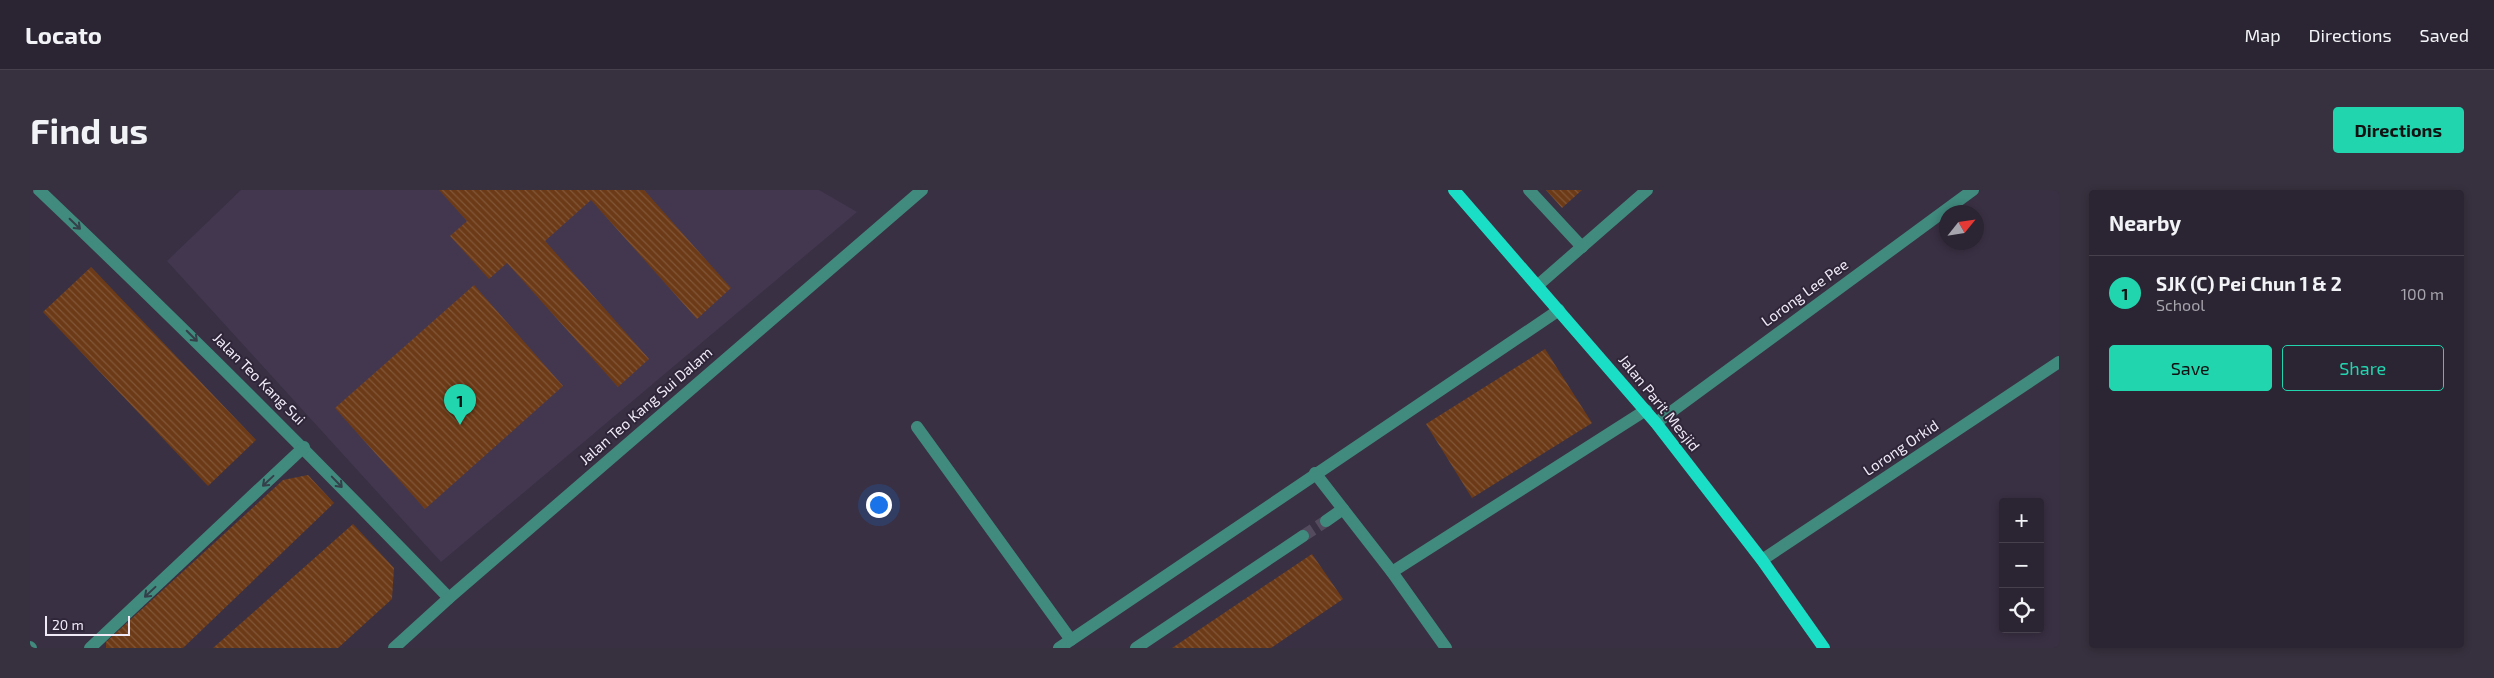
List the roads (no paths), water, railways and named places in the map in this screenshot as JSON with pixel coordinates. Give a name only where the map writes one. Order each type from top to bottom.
[{"type":"main road","name":"Jalan Parit Mesjid","points":[[1454,190],[1646,410],[1762,560],[1824,648]]},
{"type":"street","points":[[30,199],[39,190]]},
{"type":"street","name":"Jalan Teo Kang Sui","points":[[39,190],[185,328],[304,447],[449,598]]},
{"type":"street","name":"Jalan Teo Kang Sui Dalam","points":[[394,648],[449,598],[922,190]]},
{"type":"street","points":[[1529,190],[1582,247]]},
{"type":"street","points":[[1537,286],[1647,190]]},
{"type":"street","name":"Lorong Lee Pee","points":[[1656,423],[1974,190]]},
{"type":"street","points":[[1059,648],[1315,473],[1559,310]]},
{"type":"street","name":"Lorong Orkid","points":[[1762,560],[2059,362]]},
{"type":"street","points":[[1392,572],[1646,410]]},
{"type":"street","points":[[917,426],[1071,640]]},
{"type":"street","points":[[90,648],[304,447]]},
{"type":"street","points":[[1315,473],[1392,572],[1446,648]]},
{"type":"street","points":[[1326,521],[1343,509]]},
{"type":"street","points":[[1136,648],[1303,536]]},
{"type":"tunnel","points":[[1303,536],[1326,521]]},
{"type":"place","name":"SJK (C) Pei Chun 1 & 2","points":[[460,425]]}]
